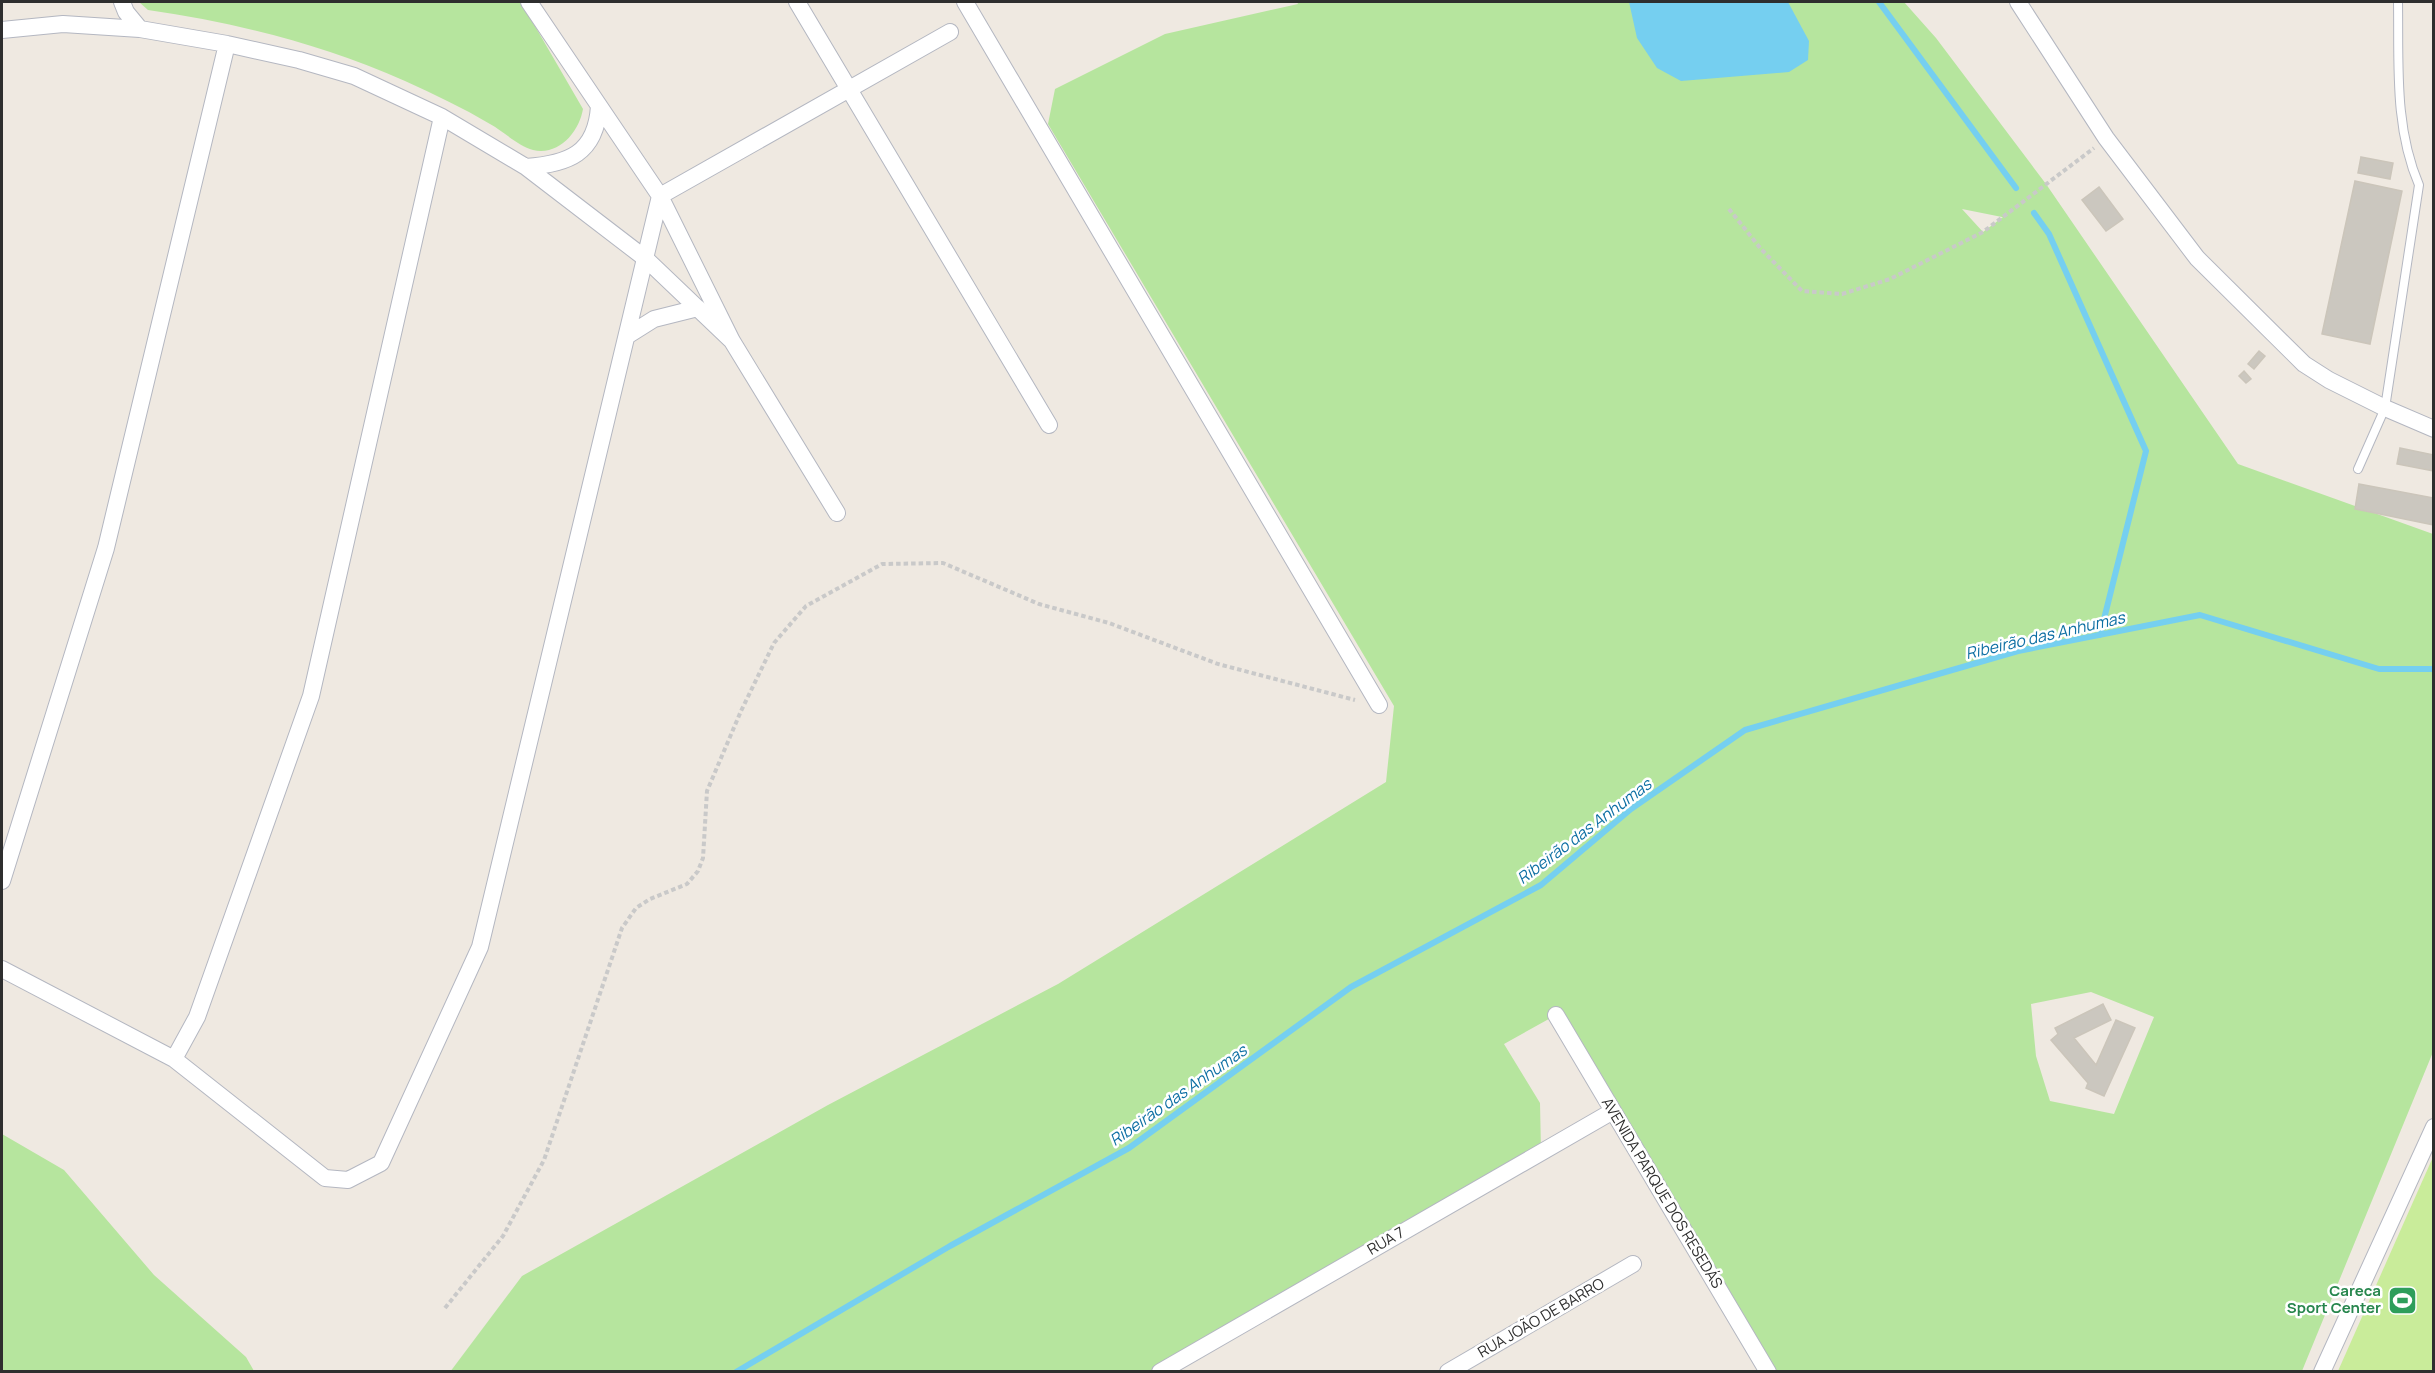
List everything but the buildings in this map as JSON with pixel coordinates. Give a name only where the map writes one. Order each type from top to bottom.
[{"type":"street","points":[[122,2],[132,21],[140,29]]},
{"type":"street","points":[[529,2],[660,196],[732,341],[837,513]]},
{"type":"street","points":[[797,2],[1049,425]]},
{"type":"street","points":[[965,2],[1379,705]]},
{"type":"street","points":[[2018,2],[2106,138],[2197,258],[2304,364],[2329,380],[2433,429]]},
{"type":"street","points":[[2,30],[63,24],[140,29],[227,44],[299,60],[354,76],[442,117],[526,166],[645,259],[732,341]]},
{"type":"street","points":[[2,969],[174,1059],[325,1178],[348,1180],[381,1163],[480,947],[660,196],[950,32]]},
{"type":"street","points":[[2,881],[106,548],[227,44]]},
{"type":"street","points":[[526,166],[555,164],[579,152],[594,131],[599,106]]},
{"type":"street","points":[[174,1059],[197,1017],[311,696],[442,117]]},
{"type":"street","points":[[627,336],[654,319],[698,308]]},
{"type":"street","name":"AVENIDA PARQUE DOS RESEDÁS","points":[[1556,1015],[1768,1371]]},
{"type":"street","name":"RUA 7","points":[[1160,1371],[1612,1111]]},
{"type":"street","points":[[2322,1371],[2433,1127]]},
{"type":"street","name":"RUA JOÃO DE BARRO","points":[[1448,1371],[1633,1264]]},
{"type":"lane","points":[[2358,468],[2385,408],[2419,185],[2410,163],[2400,115],[2398,2]]},
{"type":"path","points":[[1728,209],[1761,249],[1802,291],[1842,294],[1890,279],[1983,232],[2106,138]]},
{"type":"path","points":[[445,1308],[502,1236],[544,1160],[622,928],[636,908],[650,899],[687,884],[698,871],[702,858],[707,791],[741,711],[774,643],[806,606],[882,564],[943,563],[1039,604],[1109,623],[1218,664],[1379,705]]},
{"type":"green space","points":[[139,2],[521,2],[583,109],[581,118],[572,134],[559,146],[542,151],[533,150],[459,107],[374,68],[279,36],[214,21],[148,10]]},
{"type":"green space","points":[[1297,2],[1904,2],[1936,38],[2046,184],[2238,464],[2433,534],[2433,1052],[2302,1371],[1768,1371],[1556,1015],[1504,1044],[1540,1103],[1541,1152],[1160,1371],[450,1372],[522,1276],[828,1105],[1058,984],[1386,782],[1394,706],[1048,124],[1055,89],[1165,34],[1298,4]],"holes":[[[1962,209],[2002,217],[2003,217],[1983,232]],[[2091,992],[2154,1017],[2114,1114],[2050,1101],[2036,1056],[2031,1004]]]},
{"type":"green space","points":[[2,1134],[64,1170],[154,1275],[246,1357],[254,1371],[2,1371]]},
{"type":"green space","name":"Careca Sport Center","points":[[2433,1157],[2433,1371],[2338,1371]]},
{"type":"water","points":[[1629,2],[1788,2],[1809,41],[1808,60],[1789,72],[1681,81],[1657,68],[1637,38]]},
{"type":"waterway","points":[[1879,2],[2016,188]]},
{"type":"waterway","points":[[2034,213],[2049,234],[2146,451],[2100,635]]},
{"type":"waterway","name":"Ribeirão das Anhumas","points":[[736,1372],[950,1246],[1129,1148],[1351,987],[1541,885],[1631,809],[1745,730],[2018,651],[2200,615],[2379,669],[2434,669]]},
{"type":"place","name":"Careca Sport Center","points":[[2402,1300]]}]
